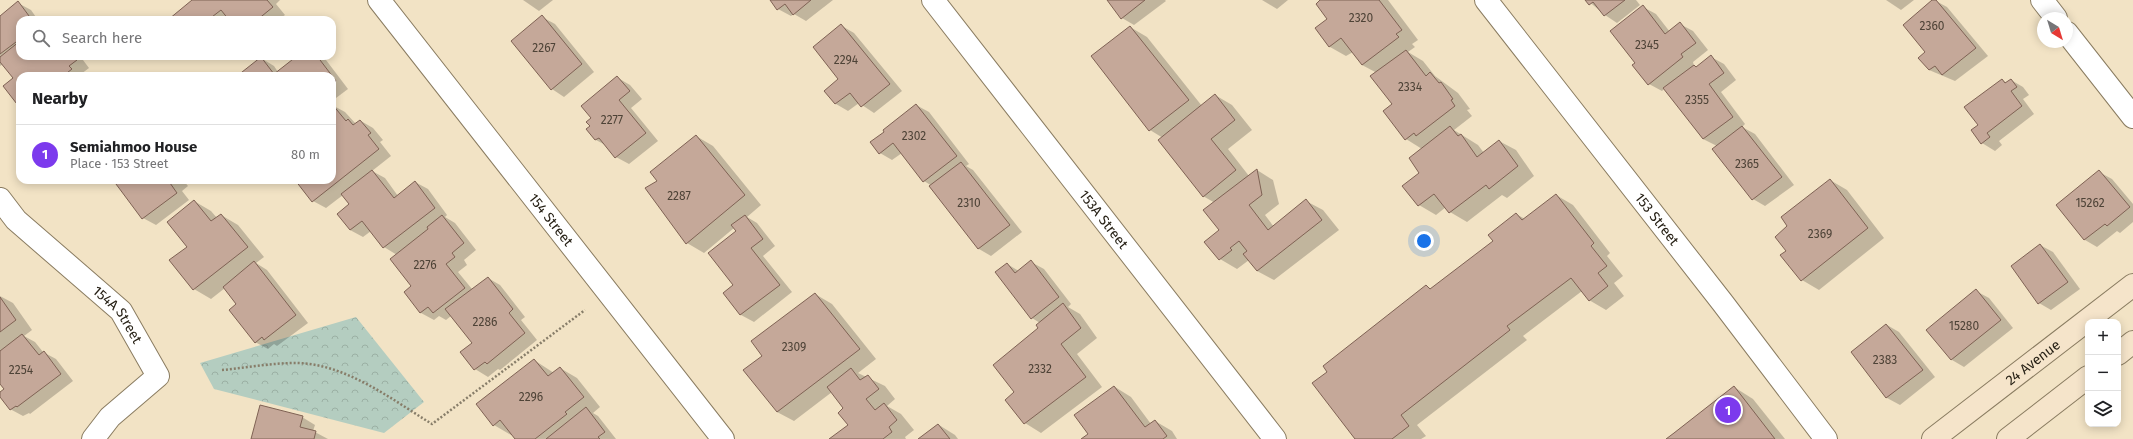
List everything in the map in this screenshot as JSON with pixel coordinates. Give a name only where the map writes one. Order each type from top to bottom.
[{"type":"main road","name":"24 Avenue","points":[[1933,439],[2133,285]]},
{"type":"main road","points":[[2121,352],[2133,342]]},
{"type":"main road","points":[[2008,439],[2085,379]]},
{"type":"street","name":"154 Street","points":[[379,0],[723,439]]},
{"type":"street","name":"153A Street","points":[[933,0],[1275,439]]},
{"type":"street","name":"153 Street","points":[[1486,0],[1826,439]]},
{"type":"street","points":[[2042,0],[2051,12]]},
{"type":"street","points":[[2073,41],[2133,118]]},
{"type":"street","name":"154A Street","points":[[0,200],[16,220],[121,311],[158,376],[110,417],[93,439]]},
{"type":"path","points":[[222,370],[295,363],[326,368],[363,382],[432,424],[585,310]]},
{"type":"green space","points":[[356,317],[424,402],[384,433],[214,389],[200,363]]},
{"type":"building","points":[[192,0],[267,0],[273,7],[262,16],[226,16],[221,10],[213,16],[173,16]]},
{"type":"building","points":[[770,0],[811,0],[793,15],[785,4],[777,10]]},
{"type":"building","points":[[1107,0],[1145,0],[1121,19]]},
{"type":"building","points":[[1320,0],[1379,0],[1402,30],[1396,34],[1399,37],[1362,65],[1341,38],[1329,47],[1315,28],[1327,19],[1316,4]]},
{"type":"building","points":[[1585,0],[1625,0],[1604,16],[1593,2],[1589,5]]},
{"type":"building","points":[[1932,0],[1936,0],[1976,48],[1942,75],[1935,66],[1929,70],[1918,58],[1925,52],[1903,25]]},
{"type":"building","points":[[18,1],[29,16],[16,16],[16,42],[0,54],[0,16]]},
{"type":"building","points":[[1643,5],[1665,34],[1680,22],[1696,43],[1681,54],[1683,57],[1648,85],[1632,65],[1635,63],[1610,31]]},
{"type":"building","points":[[542,15],[582,64],[551,90],[511,41]]},
{"type":"building","points":[[841,24],[890,84],[861,107],[850,93],[835,104],[824,91],[838,79],[813,47]]},
{"type":"building","points":[[1130,26],[1189,100],[1149,131],[1091,56]]},
{"type":"building","points":[[16,44],[16,60],[77,60],[69,66],[72,69],[68,72],[16,72],[16,103],[3,86],[13,78],[0,62],[0,57]]},
{"type":"building","points":[[1406,50],[1426,76],[1430,72],[1439,83],[1441,82],[1453,99],[1451,100],[1455,106],[1416,136],[1414,133],[1405,140],[1383,111],[1392,104],[1370,76]]},
{"type":"building","points":[[1711,55],[1724,73],[1709,84],[1733,117],[1703,139],[1663,88],[1694,65],[1696,67]]},
{"type":"building","points":[[257,60],[263,60],[272,72],[242,72]]},
{"type":"building","points":[[292,60],[320,60],[329,72],[277,72]]},
{"type":"building","points":[[617,76],[630,91],[619,100],[646,133],[615,158],[599,138],[595,140],[586,129],[590,126],[586,122],[591,118],[581,106]]},
{"type":"building","points":[[2002,79],[2005,83],[2011,79],[2017,87],[2011,91],[2022,106],[1987,133],[1990,137],[1981,144],[1971,130],[1978,125],[1964,107]]},
{"type":"building","points":[[1215,94],[1235,120],[1211,139],[1236,170],[1203,197],[1158,140]]},
{"type":"building","points":[[916,104],[957,156],[923,182],[893,143],[879,154],[870,142],[884,132],[883,130]]},
{"type":"building","points":[[336,109],[346,121],[348,119],[353,125],[360,120],[371,133],[368,135],[379,149],[336,183]]},
{"type":"building","points":[[1450,126],[1458,136],[1461,134],[1477,157],[1499,140],[1518,166],[1489,189],[1486,185],[1449,213],[1434,194],[1418,206],[1402,186],[1419,173],[1409,158]]},
{"type":"building","points":[[1742,126],[1782,177],[1752,200],[1712,149]]},
{"type":"building","points":[[696,135],[745,195],[686,244],[645,188],[657,181],[650,172]]},
{"type":"building","points":[[961,162],[1010,225],[978,249],[929,186]]},
{"type":"building","points":[[1257,169],[1262,195],[1249,205],[1268,230],[1306,199],[1322,220],[1257,271],[1243,254],[1247,251],[1239,241],[1230,248],[1232,250],[1219,260],[1204,242],[1219,230],[1203,210]]},
{"type":"building","points":[[372,170],[394,198],[415,181],[435,208],[383,248],[362,221],[350,230],[337,214],[349,204],[341,194]]},
{"type":"building","points":[[2099,170],[2130,207],[2107,226],[2105,224],[2084,240],[2056,205]]},
{"type":"building","points":[[1830,179],[1868,228],[1801,281],[1780,255],[1786,251],[1775,237],[1787,226],[1781,217]]},
{"type":"building","points":[[116,184],[171,184],[177,193],[142,219]]},
{"type":"building","points":[[298,184],[335,184],[312,202]]},
{"type":"building","points":[[1556,194],[1594,243],[1591,246],[1607,266],[1598,273],[1608,286],[1589,301],[1571,278],[1507,326],[1510,330],[1401,415],[1409,426],[1392,439],[1355,439],[1312,383],[1327,372],[1323,366],[1426,285],[1430,289],[1493,241],[1488,235],[1516,213],[1522,220]]},
{"type":"building","points":[[194,200],[211,221],[221,214],[248,247],[193,290],[169,260],[187,247],[167,222]]},
{"type":"building","points":[[442,215],[464,243],[452,253],[455,257],[446,264],[465,288],[433,313],[428,307],[420,313],[404,292],[411,286],[390,259],[428,229],[427,227]]},
{"type":"building","points":[[745,215],[763,239],[751,248],[780,285],[740,315],[723,293],[733,285],[708,253],[736,231],[731,225]]},
{"type":"building","points":[[2040,244],[2068,282],[2038,304],[2011,266]]},
{"type":"building","points":[[1031,260],[1059,297],[1031,319],[995,272],[1007,263],[1015,273]]},
{"type":"building","points":[[254,261],[296,315],[264,340],[262,337],[255,343],[229,310],[236,304],[223,287]]},
{"type":"building","points":[[488,277],[513,309],[509,313],[525,333],[487,364],[485,362],[474,370],[460,352],[472,343],[445,309]]},
{"type":"building","points":[[1976,289],[2001,320],[1951,360],[1926,330]]},
{"type":"building","points":[[815,293],[860,349],[777,412],[743,370],[762,356],[751,341]]},
{"type":"building","points":[[0,297],[16,320],[0,332]]},
{"type":"building","points":[[1063,303],[1081,328],[1061,344],[1086,377],[1024,424],[1005,400],[1014,392],[993,365],[1038,328],[1036,325]]},
{"type":"building","points":[[1886,324],[1923,370],[1886,398],[1851,352]]},
{"type":"building","points":[[22,334],[39,355],[44,351],[61,374],[17,407],[16,406],[10,410],[0,397],[0,392],[4,389],[0,384],[0,351]]},
{"type":"building","points":[[534,359],[548,376],[560,367],[584,397],[565,412],[567,414],[535,439],[515,439],[500,420],[493,426],[476,404]]},
{"type":"building","points":[[851,368],[860,380],[868,375],[879,389],[866,399],[875,410],[884,403],[897,420],[889,427],[892,432],[883,439],[829,439],[848,425],[838,413],[843,408],[827,387]]},
{"type":"building","points":[[1114,386],[1145,427],[1155,420],[1167,436],[1163,439],[1081,439],[1088,434],[1074,415]]},
{"type":"building","points":[[1734,386],[1775,439],[1666,439],[1674,433]]},
{"type":"building","points":[[260,405],[303,416],[300,427],[316,431],[314,439],[251,439]]},
{"type":"building","points":[[586,407],[605,432],[598,437],[600,439],[546,439]]},
{"type":"building","points":[[938,424],[950,439],[918,439]]},
{"type":"place","name":"Semiahmoo House","points":[[1728,410]]}]
